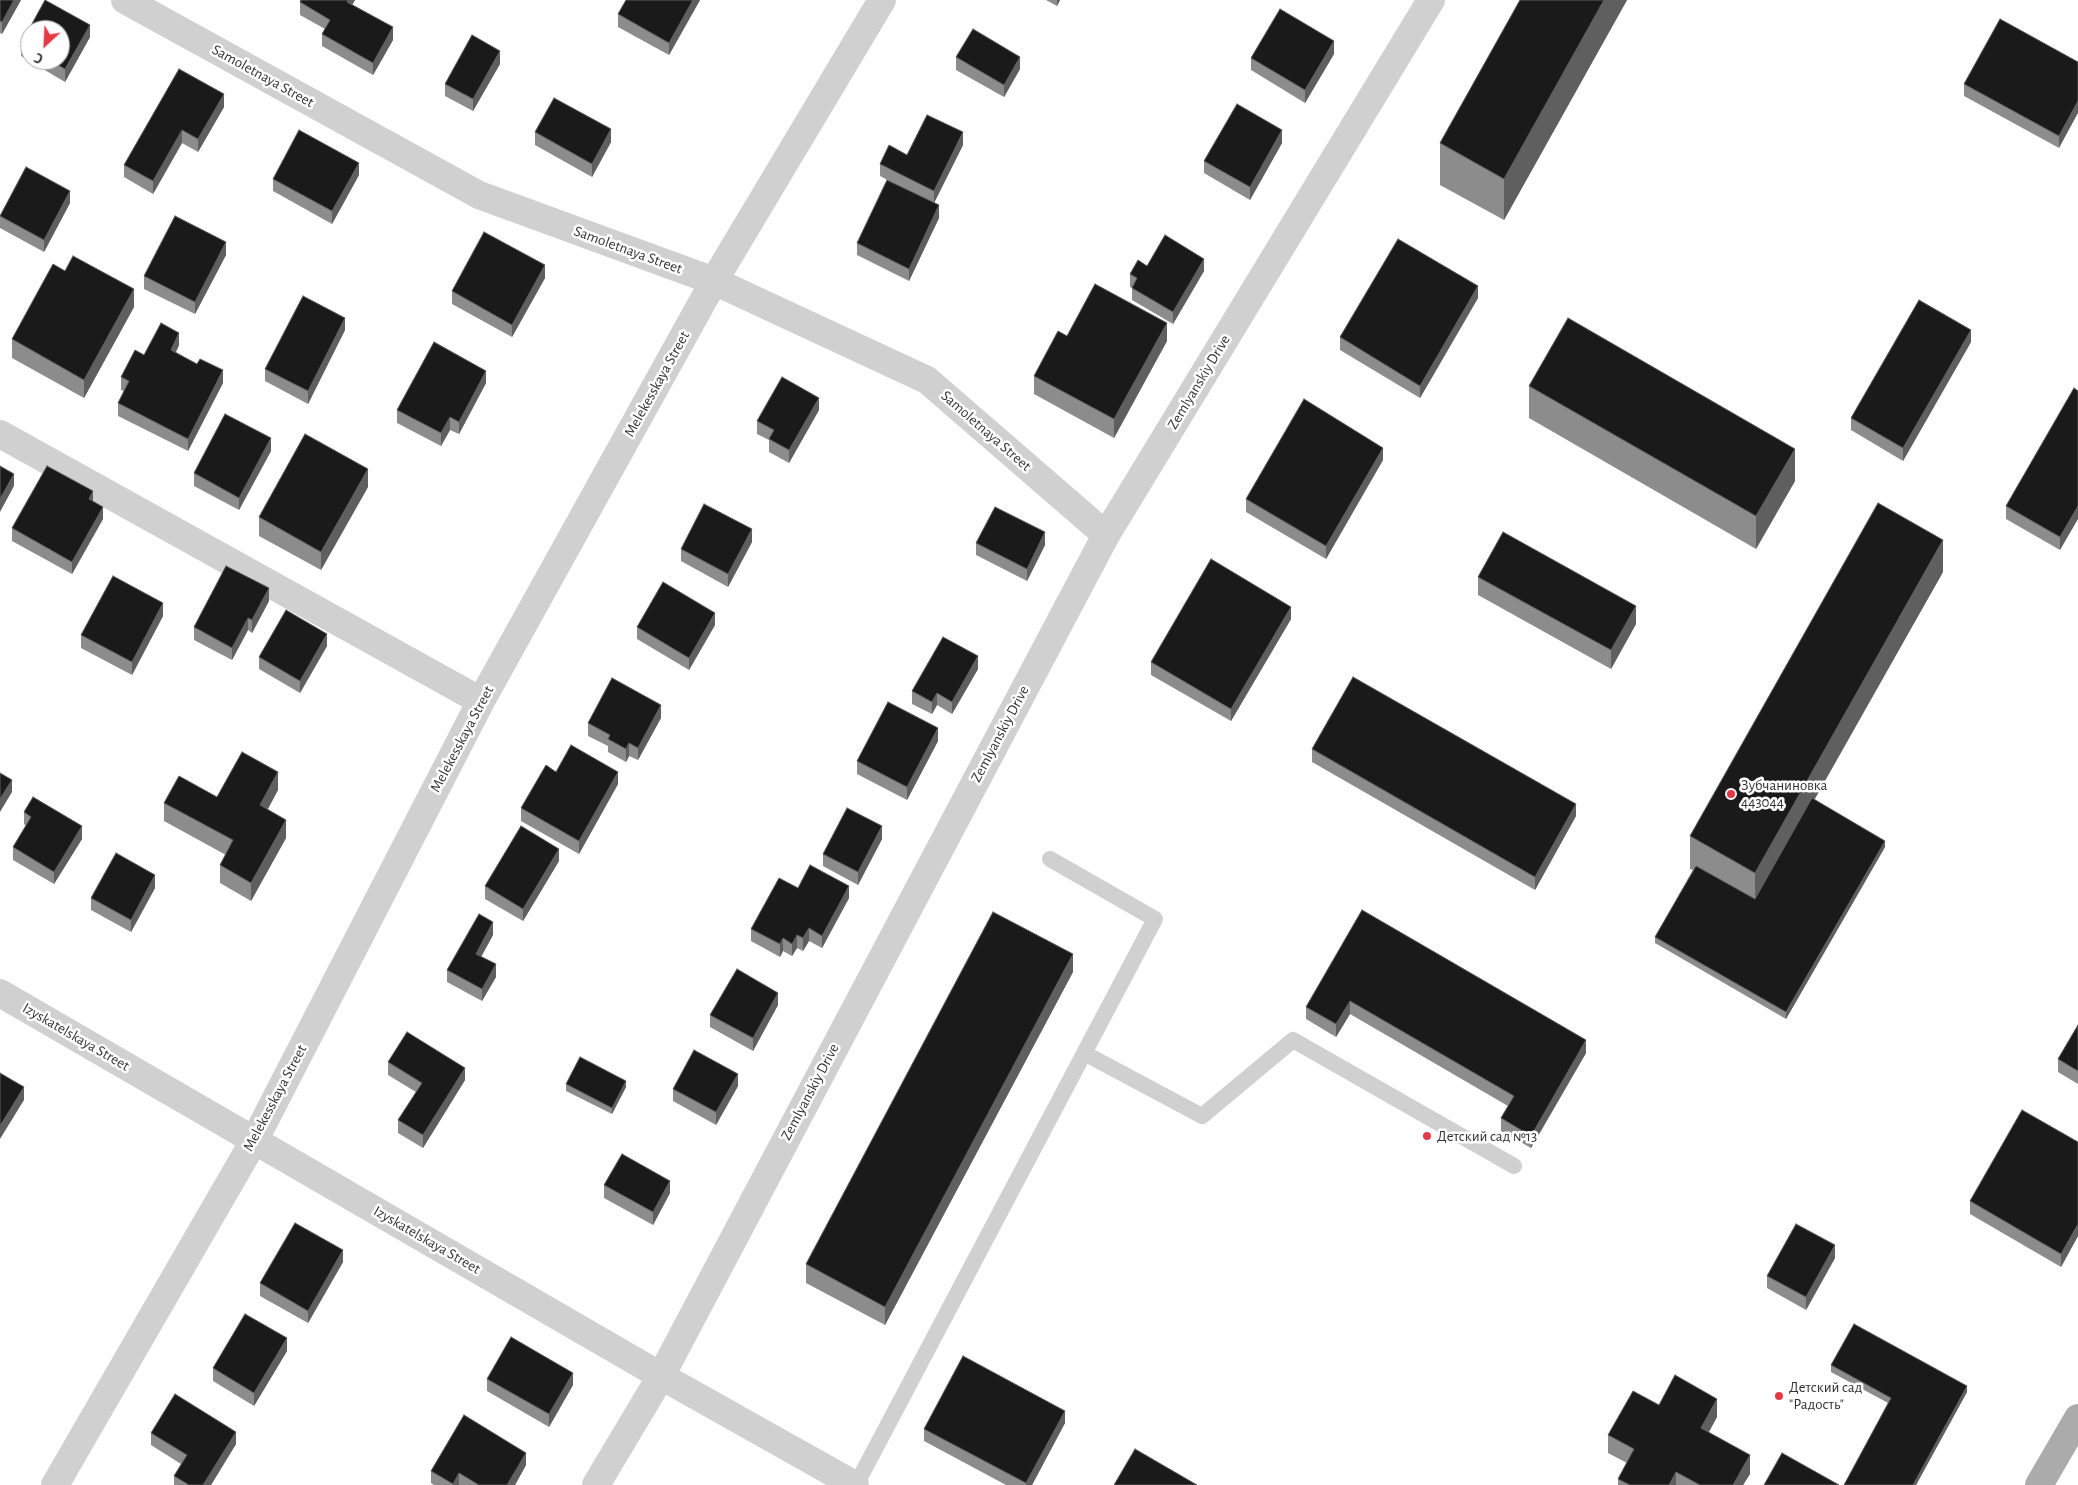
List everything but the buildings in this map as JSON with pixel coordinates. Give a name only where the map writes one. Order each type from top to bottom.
[{"type":"main road","points":[[2039,1485],[2078,1418]]},
{"type":"street","name":"Samoletnaya Street","points":[[125,0],[479,196],[714,281],[927,380],[1106,535]]},
{"type":"street","name":"Melekesskaya Street","points":[[55,1485],[255,1139],[481,700],[714,281],[882,0]]},
{"type":"street","name":"Zemlyanskiy Drive","points":[[596,1485],[661,1376],[1106,535],[1431,0]]},
{"type":"street","points":[[0,434],[481,700]]},
{"type":"street","name":"Izyskatelskaya Street","points":[[0,993],[255,1139],[661,1376],[855,1485]]},
{"type":"lane","points":[[855,1485],[1155,919],[1050,859]]},
{"type":"lane","points":[[1084,1054],[1202,1116],[1293,1040],[1514,1166]]},
{"type":"place","name":"Зубчаниновка 443044","points":[[1731,794]]},
{"type":"place","name":"Детский сад №13","points":[[1427,1136]]},
{"type":"place","name":"Детский сад \"Радость\"","points":[[1779,1396]]}]
